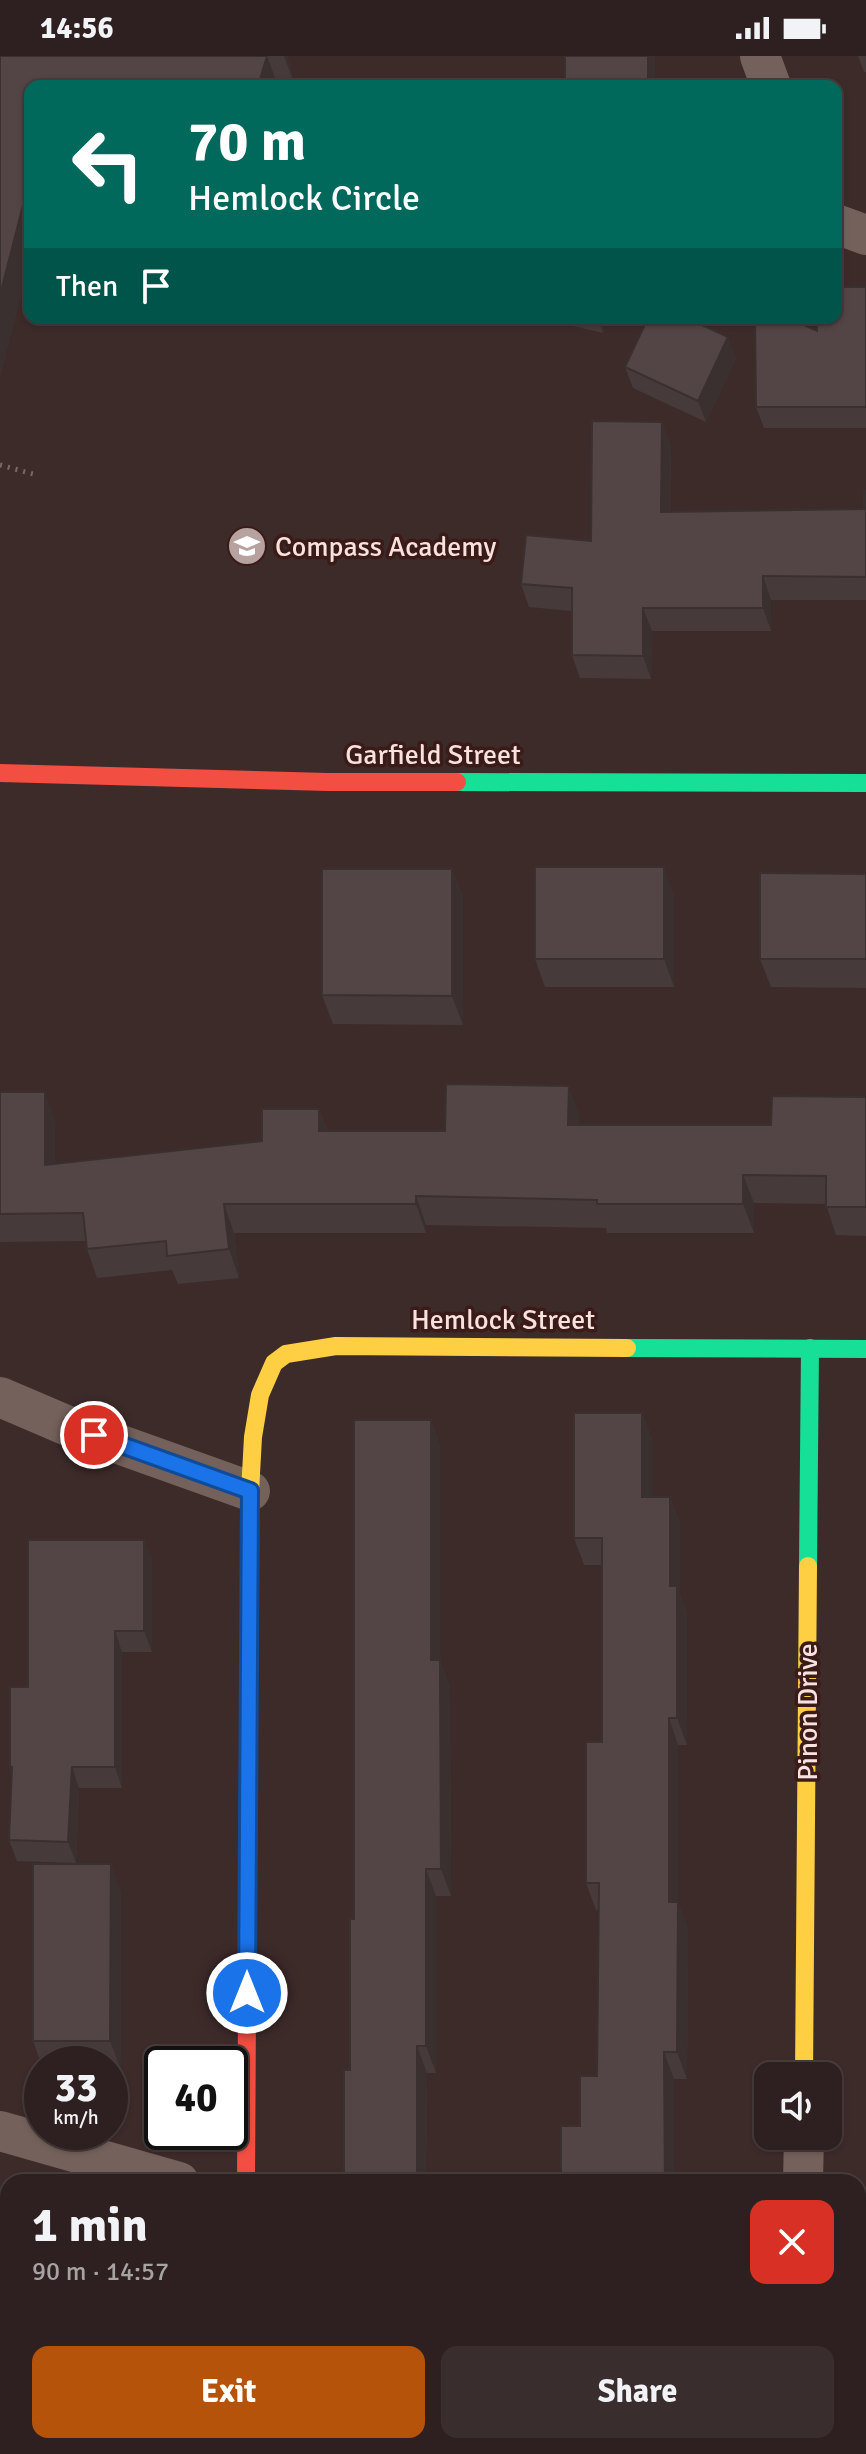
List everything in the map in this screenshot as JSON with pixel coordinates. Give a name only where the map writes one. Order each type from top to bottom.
[{"type":"street","points":[[760,56],[769,80]]},
{"type":"street","points":[[842,226],[866,235]]},
{"type":"street","name":"Garfield Street","points":[[0,773],[328,782],[866,783]]},
{"type":"street","name":"Hemlock Street","points":[[246,2174],[250,1491],[259,1392],[268,1372],[284,1355],[336,1346],[866,1349]]},
{"type":"street","name":"Pinon Drive","points":[[804,2062],[810,1348]]},
{"type":"street","points":[[0,1397],[68,1426],[250,1491]]},
{"type":"street","points":[[0,2131],[151,2174]]},
{"type":"street","points":[[803,2174],[804,2150]]},
{"type":"path","points":[[0,465],[33,474]]},
{"type":"building","points":[[0,56],[267,56],[260,80],[24,80],[24,201],[0,295]]},
{"type":"building","points":[[565,56],[648,56],[648,80],[565,80]]},
{"type":"building","points":[[842,287],[866,287],[866,407],[756,407],[755,324],[802,324],[817,331],[817,324],[842,324]]},
{"type":"building","points":[[645,324],[700,324],[728,337],[698,401],[625,367]]},
{"type":"building","points":[[592,421],[662,422],[661,512],[864,509],[866,491],[866,577],[763,576],[763,608],[643,608],[643,656],[572,655],[572,588],[521,584],[526,535],[591,541]]},
{"type":"building","points":[[535,867],[664,867],[664,959],[535,959]]},
{"type":"building","points":[[322,869],[452,869],[452,996],[322,995]]},
{"type":"building","points":[[760,873],[866,874],[866,959],[760,959]]},
{"type":"building","points":[[446,1084],[569,1086],[568,1125],[771,1125],[772,1096],[866,1097],[866,1207],[826,1207],[826,1176],[743,1175],[743,1204],[597,1204],[597,1200],[416,1196],[416,1204],[224,1204],[229,1249],[167,1256],[166,1241],[87,1249],[83,1213],[0,1214],[0,1092],[45,1092],[45,1165],[262,1141],[262,1109],[319,1109],[319,1131],[445,1131]]},
{"type":"building","points":[[574,1413],[642,1413],[642,1497],[670,1497],[670,1586],[677,1586],[677,1718],[669,1718],[669,1902],[678,1902],[677,2052],[664,2052],[665,2174],[561,2174],[561,2126],[580,2126],[580,2076],[597,2076],[599,1883],[586,1883],[586,1742],[602,1742],[602,1538],[574,1538]]},
{"type":"building","points":[[354,1420],[431,1420],[431,1660],[440,1660],[441,1869],[426,1869],[426,2046],[417,2046],[417,2174],[344,2174],[344,2070],[350,2070],[350,1919],[354,1919]]},
{"type":"building","points":[[28,1540],[144,1540],[144,1631],[115,1631],[115,1767],[72,1767],[68,1842],[9,1840],[12,1767],[10,1687],[28,1687]]},
{"type":"building","points":[[33,1864],[111,1864],[110,2041],[33,2041]]},
{"type":"traffic: fast","points":[[457,782],[866,783]]},
{"type":"traffic: fast","points":[[627,1348],[866,1349]]},
{"type":"traffic: fast","points":[[808,1566],[810,1348]]},
{"type":"traffic: slow","points":[[250,1492],[253,1437],[260,1395],[274,1363],[286,1354],[336,1346],[627,1348]]},
{"type":"traffic: slow","points":[[804,2062],[808,1566]]},
{"type":"traffic: jam","points":[[0,773],[328,782],[457,782]]},
{"type":"traffic: jam","points":[[246,2174],[250,1492]]},
{"type":"place","name":"Compass Academy","points":[[247,546]]},
{"type":"route","points":[[94,1435],[250,1491],[247,1993]]}]
